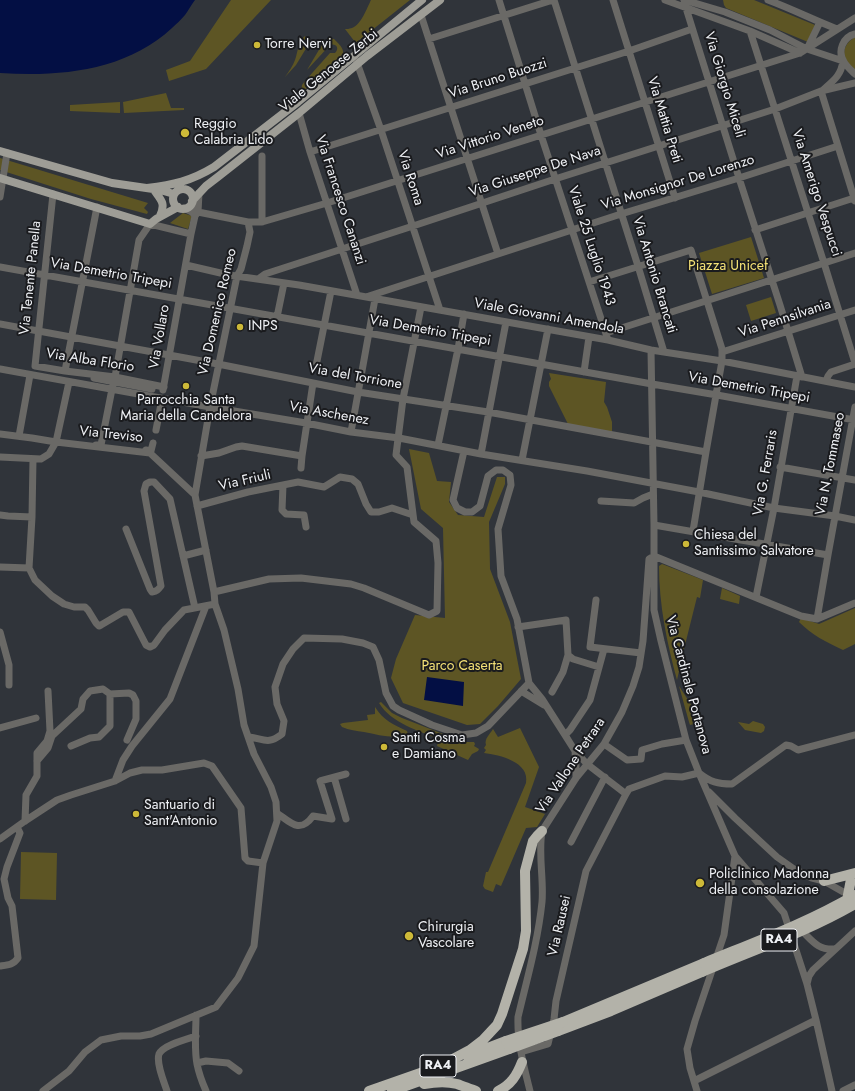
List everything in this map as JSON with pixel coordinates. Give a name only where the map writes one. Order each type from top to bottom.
[{"type":"highway","points":[[440,1066],[470,1050],[483,1040],[496,1025],[502,1014],[523,949],[526,931],[525,871],[533,841],[542,831]]},
{"type":"highway","points":[[824,881],[853,874],[853,896]]},
{"type":"highway","name":"RA4","points":[[369,1091],[479,1052],[558,1031],[611,1011],[703,967],[802,923],[853,896]]},
{"type":"highway","name":"RA4","points":[[393,1091],[563,1022],[810,927],[855,904]]},
{"type":"highway","points":[[498,1091],[511,1082],[518,1073],[522,1057]]},
{"type":"highway","points":[[393,1091],[434,1082],[457,1084],[476,1091]]},
{"type":"main road","name":"Viale Genoese Zerbi","points":[[150,189],[188,180],[214,167],[236,151],[422,0]]},
{"type":"main road","name":"Viale Genoese Zerbi","points":[[192,201],[206,186],[300,113],[358,64],[440,0]]},
{"type":"main road","points":[[4,152],[107,181],[174,194]]},
{"type":"main road","points":[[2,178],[150,224],[160,216],[189,206],[192,201],[192,195],[186,189],[180,189],[174,194],[174,203],[181,208]]},
{"type":"main road","points":[[186,189],[188,180]]},
{"type":"main road","points":[[150,189],[163,203],[163,209],[160,216]]},
{"type":"street","name":"Viale 25 Luglio 1943","points":[[499,0],[541,135],[607,337]]},
{"type":"street","points":[[429,38],[553,0]]},
{"type":"street","name":"Via Antonio Brancati","points":[[553,0],[664,352]]},
{"type":"street","name":"Via Mattia Preti","points":[[613,0],[675,198]]},
{"type":"street","points":[[665,0],[750,31],[800,53]]},
{"type":"street","points":[[684,0],[725,12]]},
{"type":"street","points":[[698,0],[770,30],[807,49],[843,61]]},
{"type":"street","points":[[768,0],[837,29]]},
{"type":"street","name":"Via Giorgio Miceli","points":[[686,8],[788,331],[799,376]]},
{"type":"street","points":[[421,14],[498,254]]},
{"type":"street","points":[[852,20],[855,26]]},
{"type":"street","name":"Via Vittorio Veneto","points":[[196,214],[248,222],[262,222],[327,203],[800,53],[852,20]]},
{"type":"street","points":[[807,49],[820,22]]},
{"type":"street","name":"Via Bruno Buozzi","points":[[310,152],[630,51],[692,29]]},
{"type":"street","name":"Via Amerigo Vespucci","points":[[750,31],[792,160],[807,213],[855,364]]},
{"type":"street","points":[[855,34],[846,39],[842,44],[841,51],[843,61],[855,74]]},
{"type":"street","name":"Via Roma","points":[[354,56],[381,130],[440,310]]},
{"type":"street","name":"Via Giuseppe De Nava","points":[[821,91],[836,78],[842,70],[843,61]]},
{"type":"street","name":"Via Giuseppe De Nava","points":[[258,279],[264,274],[481,204],[555,178],[775,109],[821,91],[855,83]]},
{"type":"street","points":[[755,230],[855,199],[821,91]]},
{"type":"street","name":"Via Francesco Cananzi","points":[[300,113],[310,152],[357,295]]},
{"type":"street","name":"Via Monsignor De Lorenzo","points":[[367,297],[621,214],[838,146]]},
{"type":"street","points":[[0,197],[4,152]]},
{"type":"street","points":[[262,156],[262,222]]},
{"type":"street","points":[[196,214],[199,193]]},
{"type":"street","name":"Via Tenente Panella","points":[[35,366],[53,194]]},
{"type":"street","points":[[192,201],[196,214]]},
{"type":"street","points":[[65,371],[96,207]]},
{"type":"street","points":[[181,208],[196,214]]},
{"type":"street","name":"Via Vollaro","points":[[156,430],[191,234],[196,214]]},
{"type":"street","name":"Via Domenico Romeo","points":[[195,494],[218,364],[237,276],[241,269],[250,232],[248,222]]},
{"type":"street","points":[[101,445],[114,382],[139,240],[150,224],[191,234]]},
{"type":"street","points":[[589,282],[692,250],[722,349],[722,361],[717,395],[699,492],[694,531]]},
{"type":"street","points":[[607,337],[653,318],[855,253]]},
{"type":"street","name":"Viale Giovanni Amendola","points":[[186,265],[237,276],[357,295],[589,337],[607,337],[651,350],[722,361],[855,387]]},
{"type":"street","name":"Via Demetrio Tripepi","points":[[0,267],[854,420]]},
{"type":"street","points":[[277,317],[284,283]]},
{"type":"street","points":[[316,366],[331,291]]},
{"type":"street","points":[[351,432],[375,299]]},
{"type":"street","points":[[214,592],[269,579],[301,578],[351,584],[430,615],[437,611],[438,563],[436,541],[414,522],[406,467],[396,455],[404,398],[421,307]]},
{"type":"street","name":"Via Pennsilvania","points":[[722,352],[855,310]]},
{"type":"street","points":[[438,445],[464,314]]},
{"type":"street","points":[[481,454],[506,322]]},
{"type":"street","name":"Via del Torrione","points":[[0,324],[218,364],[358,392],[488,412],[706,452]]},
{"type":"street","points":[[522,460],[548,329]]},
{"type":"street","points":[[584,372],[589,337]]},
{"type":"street","name":"Via Cardinale Portanova","points":[[651,350],[654,610],[661,641],[686,740],[735,856],[752,877],[780,906],[784,913],[807,984],[832,1091]]},
{"type":"street","points":[[826,381],[831,372],[855,364]]},
{"type":"street","name":"Via Alba Florio","points":[[35,366],[65,371],[67,374],[163,392]]},
{"type":"street","name":"Via Aschenez","points":[[0,369],[69,382],[114,382],[163,392],[210,407],[351,432],[399,438],[464,451],[653,483],[774,508],[855,520]]},
{"type":"street","points":[[19,436],[30,375]]},
{"type":"street","name":"Via G. Ferraris","points":[[756,597],[774,508],[791,408],[799,376]]},
{"type":"street","points":[[0,458],[41,459],[49,454],[56,442],[69,382]]},
{"type":"street","points":[[301,468],[312,383]]},
{"type":"street","name":"Via N. Tommaseo","points":[[817,619],[854,420],[855,407]]},
{"type":"street","points":[[0,434],[56,442],[101,445],[151,451],[153,443]]},
{"type":"street","name":"Via Treviso","points":[[56,442],[150,453],[195,494]]},
{"type":"street","points":[[201,456],[219,453],[242,446],[302,456]]},
{"type":"street","points":[[464,451],[453,500],[457,508],[465,512],[472,512],[480,506],[488,476],[496,470],[503,470],[510,475],[511,485],[498,528],[501,576],[517,619],[529,683],[548,707],[575,751],[587,764],[626,794],[629,789],[665,776],[682,776],[699,773],[708,780],[723,784],[732,784],[786,745],[798,750],[855,735]]},
{"type":"street","points":[[33,459],[29,568],[35,580],[52,596],[64,604],[74,607],[85,607],[96,624],[99,626],[123,612],[129,612],[146,645],[149,647],[154,645],[165,630],[184,610],[215,604]]},
{"type":"street","points":[[780,467],[855,480]]},
{"type":"street","name":"Via Friuli","points":[[198,506],[248,492],[298,482],[324,487],[340,477],[352,479],[358,484],[371,512],[379,512],[392,508],[413,515]]},
{"type":"street","points":[[126,529],[150,589],[152,592],[158,590],[160,586],[144,491],[146,484],[154,482],[170,498],[195,608]]},
{"type":"street","points":[[283,485],[282,510],[286,514],[304,515],[306,527]]},
{"type":"street","points":[[43,1091],[69,1072],[85,1052],[101,1040],[121,1036],[140,1036],[151,1034],[196,1014],[216,1007],[238,978],[254,946],[263,863],[277,821],[276,802],[271,787],[254,754],[244,725],[238,689],[224,630],[215,604],[195,494]]},
{"type":"street","points":[[601,502],[634,503],[653,494]]},
{"type":"street","points":[[0,515],[32,517]]},
{"type":"street","points":[[654,525],[828,555]]},
{"type":"street","points":[[183,556],[206,550]]},
{"type":"street","points":[[654,556],[801,616],[817,619],[855,603]]},
{"type":"street","name":"Via Vallone Petrara","points":[[530,1091],[522,1057],[518,1030],[518,1017],[536,941],[542,902],[542,831],[576,778],[604,744],[622,712],[633,686],[641,653],[649,559],[654,556]]},
{"type":"street","points":[[0,568],[29,568]]},
{"type":"street","points":[[596,600],[590,647],[641,653]]},
{"type":"street","points":[[115,781],[123,760],[132,746],[170,699],[206,606]]},
{"type":"street","points":[[644,616],[654,610]]},
{"type":"street","points":[[518,627],[566,620],[568,655],[563,672],[552,692]]},
{"type":"street","points":[[0,632],[8,665],[9,685]]},
{"type":"street","points":[[249,737],[267,741],[273,740],[282,734],[284,720],[277,704],[275,687],[283,664],[293,649],[304,638],[342,639],[363,643],[373,647],[380,660],[386,693],[393,706],[432,726],[462,735],[476,733],[488,726],[529,683]]},
{"type":"street","points":[[565,735],[590,700],[604,649]]},
{"type":"street","points":[[568,655],[573,659],[599,667]]},
{"type":"street","points":[[37,761],[48,748],[52,736],[81,709],[83,699],[90,691],[103,689],[110,694],[129,693],[133,695],[136,700],[136,719],[128,740]]},
{"type":"street","points":[[25,821],[26,795],[37,776],[37,753],[47,740],[50,731],[48,691]]},
{"type":"street","points":[[521,691],[548,707]]},
{"type":"street","points":[[71,746],[99,736],[110,726],[110,694]]},
{"type":"street","points":[[0,728],[36,718]]},
{"type":"street","points":[[604,744],[627,760],[641,759],[642,750],[662,744],[686,740]]},
{"type":"street","points":[[575,751],[576,778]]},
{"type":"street","points":[[0,839],[57,800],[115,781],[130,773],[142,770],[162,770],[204,762],[212,766],[241,808],[245,858],[248,861],[263,863]]},
{"type":"street","points":[[277,813],[294,826],[302,826],[309,822],[313,816],[332,819],[320,781],[346,774]]},
{"type":"street","points":[[334,777],[346,819]]},
{"type":"street","points":[[571,842],[605,777]]},
{"type":"street","points":[[706,789],[777,857],[794,869],[812,878],[824,881],[853,896]]},
{"type":"street","name":"Via Rausei","points":[[522,1057],[548,1044],[554,1019],[556,1001],[586,871],[626,794]]},
{"type":"street","points":[[718,816],[718,809],[722,805]]},
{"type":"street","points":[[0,966],[10,965],[18,958],[12,906],[8,898],[4,879],[20,833],[17,827]]},
{"type":"street","points":[[697,1091],[690,1068],[687,1049],[724,935],[735,856]]},
{"type":"street","points":[[784,913],[818,946],[825,950],[834,950]]},
{"type":"street","points":[[807,984],[809,976],[813,970],[855,931]]},
{"type":"street","points":[[196,1014],[197,1063],[199,1074],[206,1091]]},
{"type":"street","points":[[694,1081],[816,1020]]},
{"type":"street","points":[[167,1091],[159,1066],[158,1058],[160,1053],[177,1042],[196,1036]]},
{"type":"street","points":[[197,1063],[206,1061],[228,1063],[239,1071]]},
{"type":"street","points":[[843,1091],[855,1085]]},
{"type":"green space","points":[[231,0],[271,0],[206,69],[169,81],[166,70],[190,61]]},
{"type":"green space","points":[[371,0],[410,0],[357,42],[355,42],[345,29],[352,28],[358,23]]},
{"type":"green space","points":[[723,0],[754,0],[815,25],[808,42],[726,8]]},
{"type":"green space","points":[[305,36],[310,42],[296,65],[285,77],[293,64],[300,44]]},
{"type":"green space","points":[[855,37],[855,70],[847,63],[844,53],[847,44]]},
{"type":"green space","points":[[329,38],[334,39],[340,46],[343,51],[343,56],[301,93],[302,85],[305,81],[330,53],[335,53],[337,46],[330,45],[307,70],[323,43]]},
{"type":"green space","points":[[166,93],[171,108],[184,108],[184,110],[124,113],[123,102]]},
{"type":"green space","points":[[120,102],[120,113],[70,111],[70,105]]},
{"type":"green space","points":[[0,158],[148,203],[144,208],[148,212],[147,214],[91,199],[0,170]]},
{"type":"green space","points":[[183,213],[192,216],[188,229],[170,223]]},
{"type":"green space","name":"Piazza Unicef","points":[[751,237],[764,278],[712,294],[699,253]]},
{"type":"green space","points":[[771,297],[776,313],[751,321],[746,305]]},
{"type":"green space","points":[[549,373],[606,382],[604,402],[612,422],[612,432],[568,424],[549,386],[551,379]]},
{"type":"green space","name":"Parco Caserta","points":[[409,449],[429,453],[437,481],[451,482],[449,502],[458,515],[484,517],[497,477],[505,477],[505,484],[489,522],[490,569],[510,622],[521,679],[480,724],[467,725],[403,703],[391,678],[396,659],[415,615],[445,618],[443,528],[421,509]]},
{"type":"green space","points":[[662,564],[703,580],[700,598],[697,597],[677,680],[667,638],[660,595],[659,566]]},
{"type":"green space","points":[[722,588],[740,596],[739,604],[720,599]]},
{"type":"green space","points":[[855,608],[855,644],[843,650],[809,631],[799,622],[801,618],[819,624]]},
{"type":"green space","points":[[679,686],[699,717],[695,724],[690,725]]},
{"type":"green space","points":[[381,702],[392,713],[402,718],[467,742],[474,742],[474,746],[479,749],[472,754],[468,760],[437,746],[439,739],[406,726],[398,721],[384,710],[379,703]]},
{"type":"green space","points":[[375,707],[385,719],[407,731],[408,735],[391,737],[347,729],[342,727],[340,724],[368,720],[367,715],[375,714]]},
{"type":"green space","points":[[753,721],[763,724],[765,727],[764,731],[761,733],[745,730],[738,722],[749,724]]},
{"type":"green space","points":[[520,728],[539,767],[525,807],[545,814],[537,827],[526,828],[501,886],[496,884],[493,892],[485,889],[483,886],[486,872],[488,872],[526,783],[526,776],[519,765],[505,758],[484,753],[486,750],[484,748],[493,729],[498,737]]},
{"type":"green space","points":[[21,852],[57,853],[56,900],[20,899]]},
{"type":"shaded area","points":[[0,0],[195,0],[185,15],[172,28],[154,42],[134,54],[113,62],[69,72],[23,74],[0,73]]},
{"type":"shaded area","points":[[427,677],[464,682],[463,706],[424,700]]},
{"type":"place","name":"Torre Nervi","points":[[257,45]]},
{"type":"place","name":"Reggio Calabria Lido","points":[[185,133]]},
{"type":"place","name":"INPS","points":[[240,327]]},
{"type":"place","name":"Parrocchia Santa Maria della Candelora","points":[[186,386]]},
{"type":"place","name":"Chiesa del Santissimo Salvatore","points":[[686,544]]},
{"type":"place","name":"Santi Cosma e Damiano","points":[[384,747]]},
{"type":"place","name":"Santuario di Sant'Antonio","points":[[136,814]]},
{"type":"place","name":"Policlinico Madonna della consolazione","points":[[700,883]]},
{"type":"place","name":"Chirurgia Vascolare","points":[[409,936]]}]
